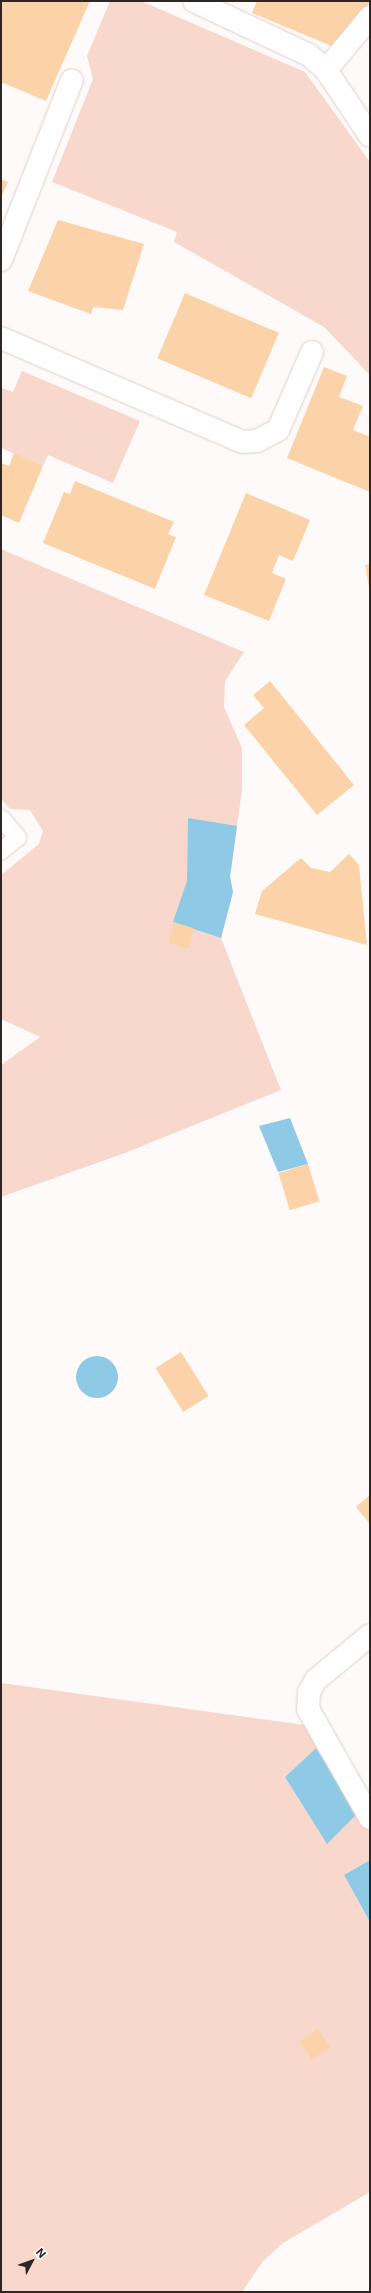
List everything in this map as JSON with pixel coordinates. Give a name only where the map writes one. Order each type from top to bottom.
[{"type":"street","points":[[194,1],[229,8],[290,44],[326,70],[370,136]]},
{"type":"street","points":[[326,70],[370,17]]},
{"type":"street","points":[[1,260],[72,80]]},
{"type":"street","points":[[1,338],[242,442],[257,441],[278,430],[312,352]]},
{"type":"street","points":[[370,1635],[316,1680],[309,1692],[308,1709],[370,1818]]},
{"type":"lane","points":[[1,818],[18,838],[1,850]]},
{"type":"shaded area","points":[[110,1],[141,1],[305,72],[370,162],[370,375],[324,327],[174,242],[177,232],[52,182],[93,79],[87,56]]},
{"type":"shaded area","points":[[22,371],[140,421],[113,483],[48,455],[43,466],[1,448],[1,388],[13,392]]},
{"type":"shaded area","points":[[1,549],[244,652],[225,681],[224,707],[242,748],[242,790],[230,877],[233,892],[221,938],[281,1090],[125,1153],[1,1197],[1,1065],[40,1037],[1,1019],[1,875],[39,844],[43,831],[30,810],[10,809],[1,799]]},
{"type":"shaded area","points":[[1,1683],[305,1725],[316,1748],[285,1777],[327,1843],[358,1813],[370,1832],[370,1860],[344,1875],[370,1922],[370,2192],[283,2243],[263,2261],[242,2292],[1,2292]]},
{"type":"water","points":[[188,818],[237,826],[230,877],[233,892],[221,938],[173,922],[187,881]]},
{"type":"water","points":[[290,1118],[308,1164],[278,1172],[259,1126]]},
{"type":"water","points":[[97,1356],[112,1362],[118,1377],[112,1392],[97,1398],[82,1392],[76,1377],[82,1362]]},
{"type":"water","points":[[316,1748],[358,1813],[327,1844],[285,1777]]},
{"type":"water","points":[[370,1860],[370,1922],[344,1875]]},
{"type":"building","points":[[1,1],[90,1],[46,101],[1,82]]},
{"type":"building","points":[[257,1],[370,2],[334,47],[252,13]]},
{"type":"building","points":[[1,179],[8,182],[1,198]]},
{"type":"building","points":[[58,220],[144,244],[123,310],[93,307],[91,314],[28,291]]},
{"type":"building","points":[[185,293],[279,333],[251,398],[157,358]]},
{"type":"building","points":[[324,367],[347,376],[339,397],[363,406],[353,430],[370,437],[370,492],[287,458]]},
{"type":"building","points":[[14,453],[43,466],[19,523],[1,515],[1,463],[9,466]]},
{"type":"building","points":[[75,481],[174,522],[168,534],[176,537],[155,589],[43,543],[64,492],[70,494]]},
{"type":"building","points":[[246,493],[310,520],[293,561],[279,555],[272,573],[286,579],[269,621],[204,595]]},
{"type":"building","points":[[370,564],[370,586],[369,587],[365,565]]},
{"type":"building","points":[[270,681],[354,785],[317,815],[244,725],[264,708],[253,695]]},
{"type":"building","points":[[349,854],[359,865],[367,945],[255,914],[262,891],[301,858],[311,868],[330,872]]},
{"type":"building","points":[[173,922],[193,928],[189,949],[169,943]]},
{"type":"building","points":[[308,1164],[319,1201],[290,1210],[278,1173]]},
{"type":"building","points":[[181,1352],[209,1396],[183,1412],[156,1368]]},
{"type":"building","points":[[370,1495],[370,1524],[356,1507]]},
{"type":"building","points":[[318,2029],[330,2047],[312,2060],[300,2041]]}]
